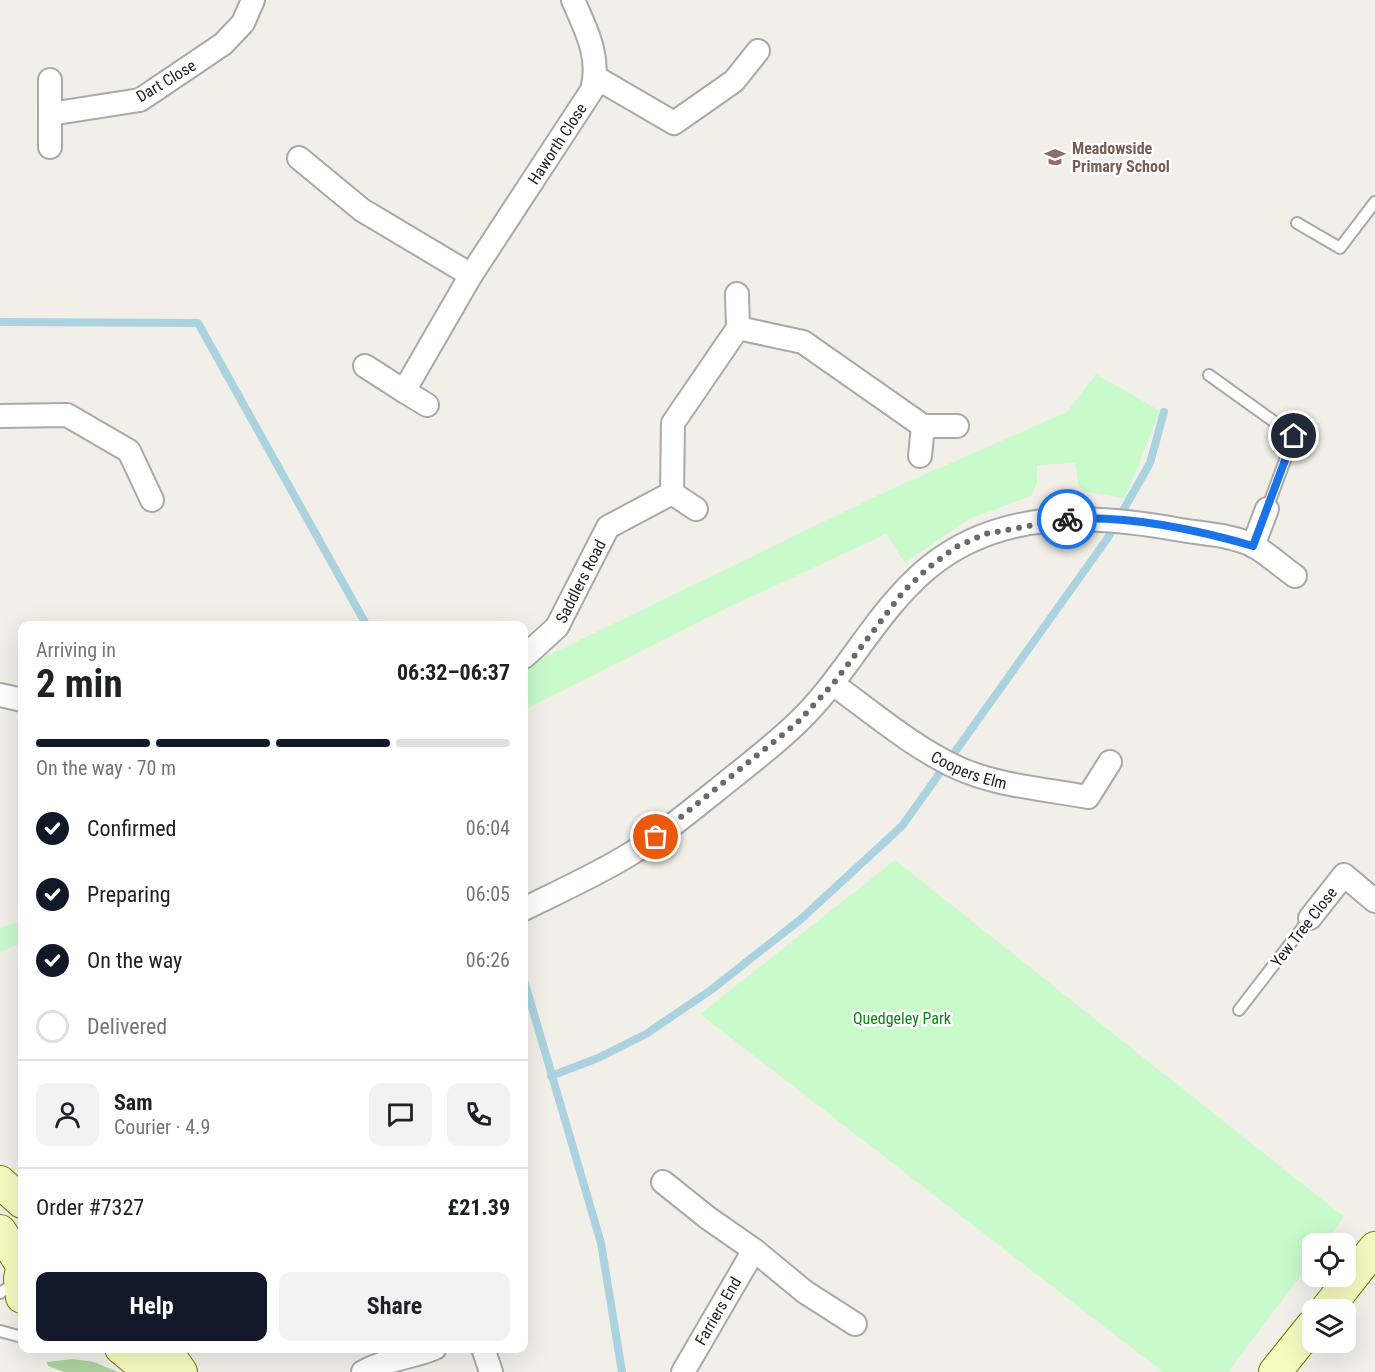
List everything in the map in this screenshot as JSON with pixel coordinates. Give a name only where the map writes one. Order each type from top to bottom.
[{"type":"street","name":"Dart Close","points":[[50,114],[140,100],[223,44],[243,23],[253,0]]},
{"type":"street","name":"Haworth Close","points":[[404,391],[471,275],[592,90],[596,62],[591,43],[573,0]]},
{"type":"street","points":[[595,77],[674,123],[734,81],[758,51]]},
{"type":"street","points":[[50,80],[50,147]]},
{"type":"street","points":[[299,158],[362,210],[471,275]]},
{"type":"street","points":[[696,509],[672,493],[673,423],[738,328],[737,294]]},
{"type":"street","points":[[738,328],[803,342],[924,426],[957,426]]},
{"type":"street","points":[[364,366],[427,405]]},
{"type":"street","points":[[0,416],[67,415],[129,451],[153,500]]},
{"type":"street","points":[[920,456],[924,426]]},
{"type":"street","name":"Saddlers Road","points":[[528,653],[557,627],[608,527],[672,493]]},
{"type":"street","points":[[1253,546],[1267,509]]},
{"type":"street","points":[[528,907],[627,856],[671,827],[767,749],[797,723],[833,684],[903,592],[956,547],[985,534],[1057,519],[1106,518],[1132,521],[1221,537],[1253,546],[1295,576]]},
{"type":"street","name":"Coopers Elm","points":[[833,684],[934,755],[959,769],[993,779],[1088,797],[1110,762]]},
{"type":"street","points":[[0,695],[18,699]]},
{"type":"street","name":"Yew Tree Close","points":[[1310,918],[1344,875],[1375,901]]},
{"type":"street","points":[[0,1182],[18,1198]]},
{"type":"street","points":[[663,1182],[806,1292],[855,1324]]},
{"type":"street","points":[[0,1231],[18,1281]]},
{"type":"street","points":[[1335,1299],[1375,1248]]},
{"type":"street","name":"Farriers End","points":[[683,1372],[754,1250]]},
{"type":"street","points":[[1275,1372],[1302,1338]]},
{"type":"street","points":[[127,1353],[150,1372]]},
{"type":"street","points":[[168,1353],[181,1372]]},
{"type":"street","points":[[363,1372],[401,1356],[422,1353]]},
{"type":"street","points":[[485,1353],[491,1372]]},
{"type":"lane","points":[[1297,223],[1340,248],[1375,202]]},
{"type":"lane","points":[[1209,375],[1294,436],[1267,509]]},
{"type":"lane","name":"Yew Tree Close","points":[[1239,1010],[1310,918]]},
{"type":"lane","points":[[0,1331],[18,1336]]},
{"type":"green space","points":[[1096,374],[1160,411],[1125,498],[1086,492],[1079,487],[1075,463],[1037,465],[1037,483],[1031,496],[969,519],[905,563],[886,534],[729,607],[528,708],[528,665],[887,491],[1067,412]]},
{"type":"green space","name":"Quedgeley Park","points":[[895,860],[1344,1217],[1332,1233],[1302,1233],[1302,1274],[1228,1372],[1163,1372],[700,1014]]},
{"type":"green space","points":[[18,921],[18,945],[0,952],[0,928]]},
{"type":"green space","points":[[73,1359],[94,1362],[118,1372],[64,1372],[48,1366],[47,1362]]},
{"type":"waterway","points":[[0,322],[198,323],[364,621]]},
{"type":"waterway","points":[[551,1076],[598,1058],[646,1034],[711,990],[801,919],[902,826],[1107,539],[1150,463],[1164,412]]},
{"type":"waterway","points":[[528,994],[601,1243],[622,1372]]},
{"type":"way so far","points":[[656,837],[797,723],[833,684],[876,624],[903,592],[928,568],[956,547],[985,534],[1067,519]]},
{"type":"place","name":"Meadowside Primary School","points":[[1055,157]]},
{"type":"route","points":[[1067,519],[1090,517],[1132,521],[1221,537],[1253,546],[1294,436]]}]
